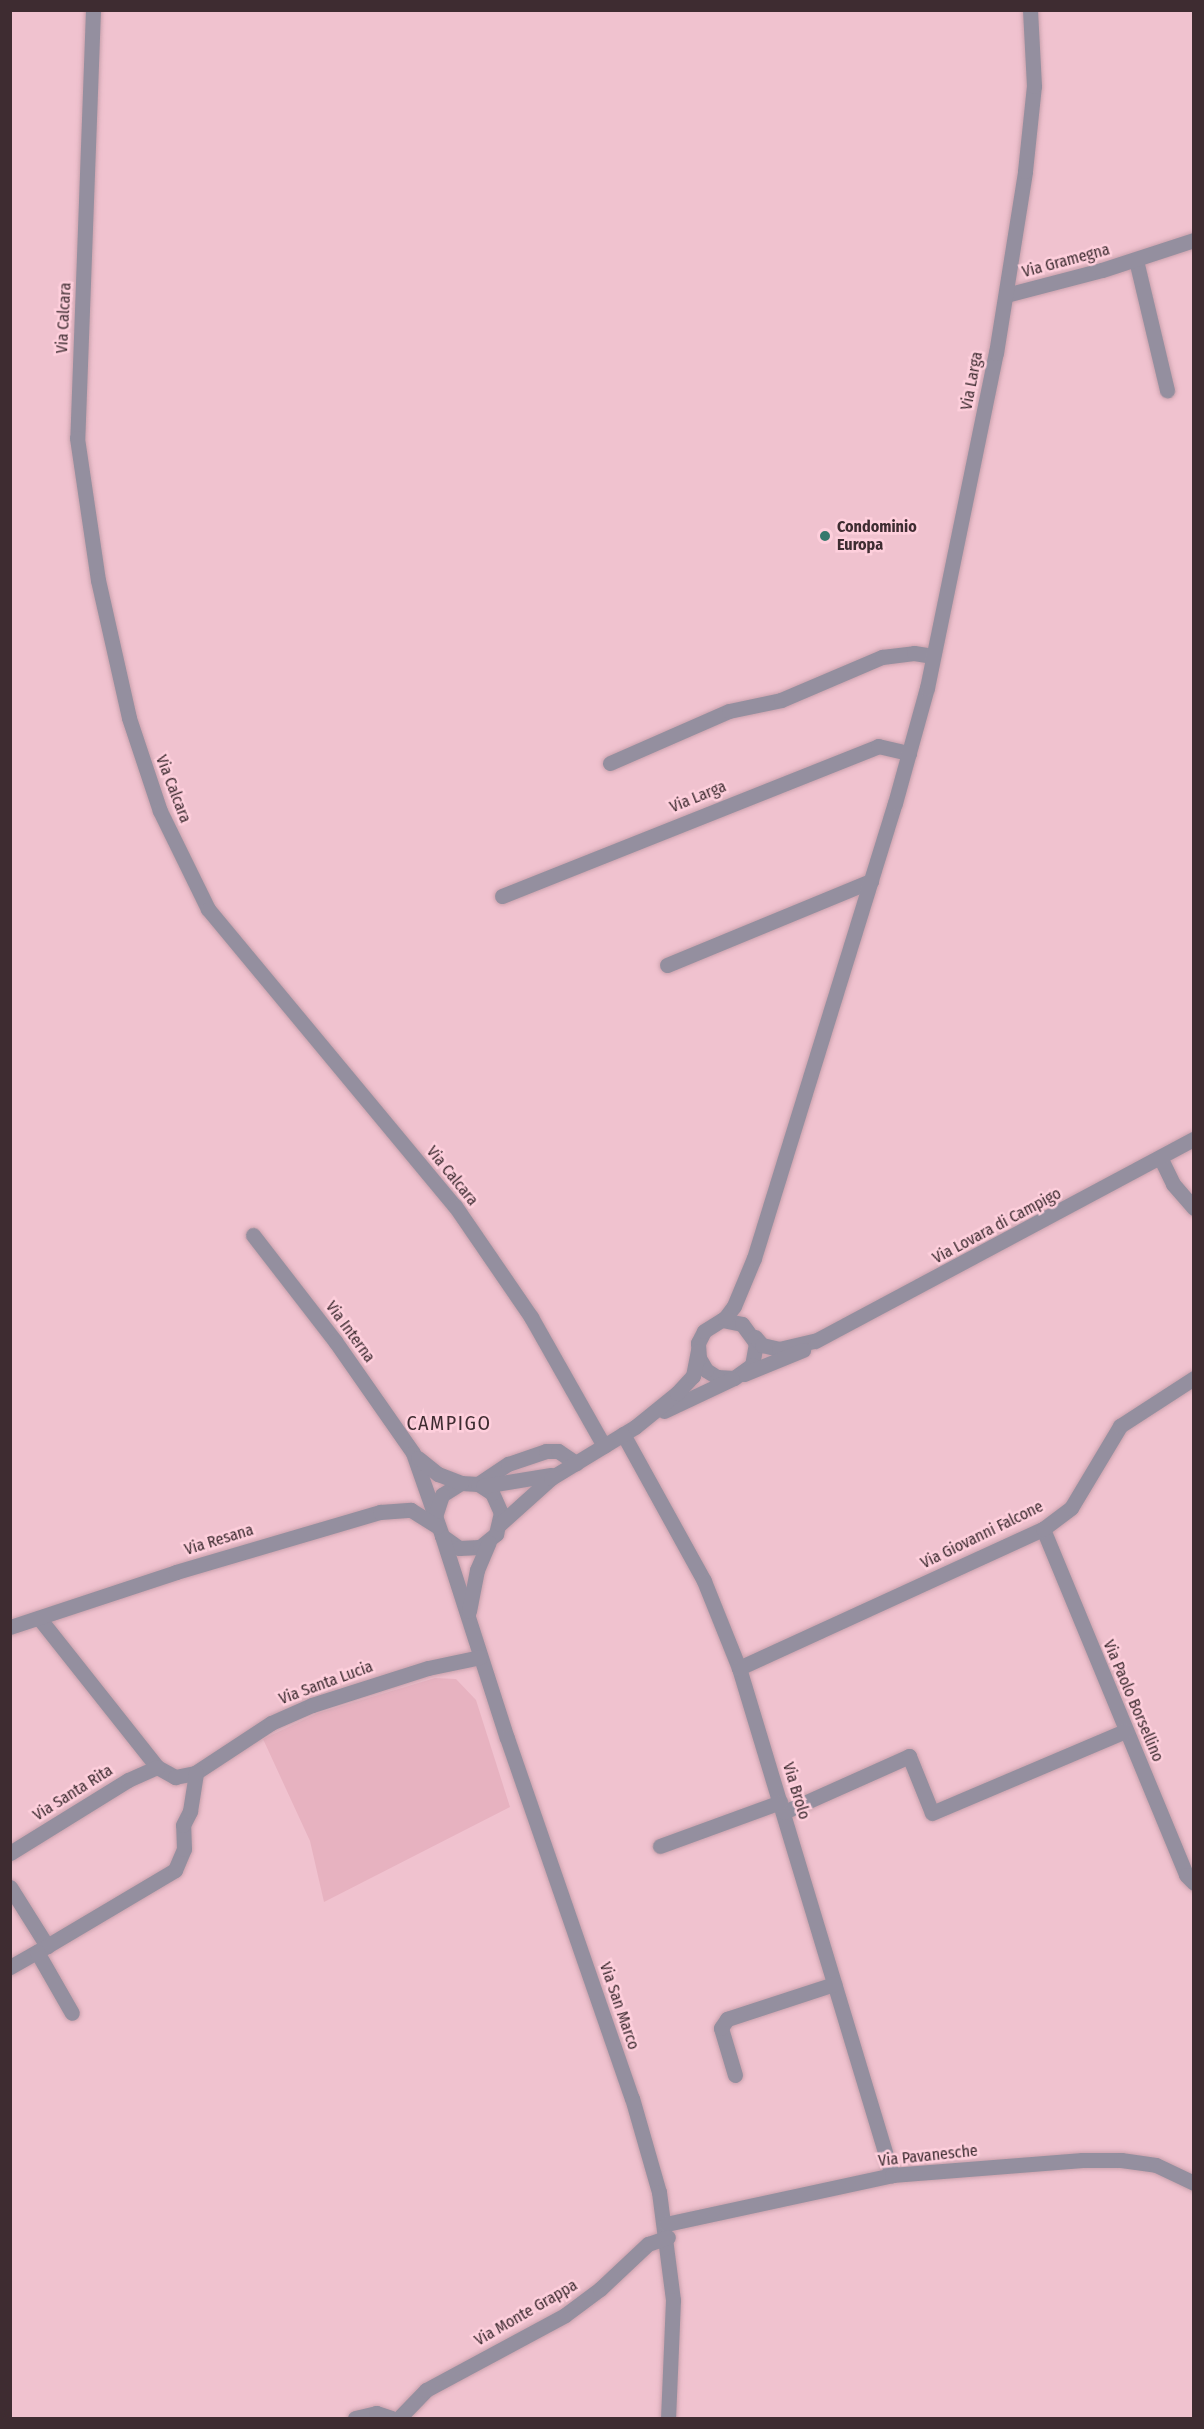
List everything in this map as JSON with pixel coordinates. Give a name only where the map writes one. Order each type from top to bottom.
[{"type":"street","name":"Via Calcara","points":[[93,10],[77,438],[98,580],[129,718],[160,811],[208,909],[455,1206],[531,1317],[604,1446]]},
{"type":"street","name":"Via Larga","points":[[722,1320],[736,1302],[748,1275],[871,881],[909,753],[933,656],[1006,296],[1031,120],[1030,10]]},
{"type":"street","name":"Via Gramegna","points":[[1006,296],[1136,260],[1194,240]]},
{"type":"street","name":"Via Gramegna","points":[[1136,260],[1167,390]]},
{"type":"street","points":[[610,763],[729,711],[782,700],[882,657],[914,653],[933,656]]},
{"type":"street","name":"Via Larga","points":[[502,896],[870,748],[885,745],[909,753]]},
{"type":"street","points":[[667,965],[871,881]]},
{"type":"street","name":"Via Lovara di Campigo","points":[[629,1430],[739,1376],[791,1357],[815,1341],[1194,1140]]},
{"type":"street","points":[[1161,1159],[1173,1184],[1194,1208]]},
{"type":"street","name":"Via Interna","points":[[253,1235],[335,1341],[413,1453],[438,1526]]},
{"type":"street","name":"Via Larga","points":[[748,1275],[745,1303],[751,1333]]},
{"type":"street","points":[[722,1320],[736,1321],[751,1333],[755,1360],[739,1376],[711,1374],[702,1364],[698,1350],[704,1331],[722,1320]]},
{"type":"street","name":"Via Lovara di Campigo","points":[[751,1333],[762,1345],[779,1349],[815,1341]]},
{"type":"street","name":"Via Lovara di Campigo","points":[[500,1524],[559,1472],[629,1430],[689,1382],[698,1350]]},
{"type":"street","name":"Via Giovanni Falcone","points":[[739,1668],[1043,1529],[1071,1508],[1120,1426],[1194,1378]]},
{"type":"street","name":"Via Brolo","points":[[629,1430],[704,1581],[739,1668],[892,2175]]},
{"type":"street","points":[[393,1509],[456,1485],[480,1485],[508,1464],[546,1451],[558,1451],[576,1463]]},
{"type":"street","name":"Via Interna","points":[[413,1453],[438,1474],[456,1485]]},
{"type":"street","name":"Via Lovara di Campigo","points":[[480,1485],[559,1472]]},
{"type":"street","points":[[456,1485],[442,1495],[438,1526],[459,1548],[480,1547],[489,1542],[500,1524],[498,1502],[480,1485]]},
{"type":"street","name":"Via Resana","points":[[11,1627],[176,1572],[393,1509],[417,1512],[438,1526]]},
{"type":"street","name":"Via San Marco","points":[[438,1526],[480,1657],[632,2097],[667,2230],[673,2316],[668,2418]]},
{"type":"street","name":"Via Paolo Borsellino","points":[[1043,1529],[1186,1875],[1194,1883]]},
{"type":"street","name":"Via San Marco","points":[[469,1617],[474,1581],[489,1542]]},
{"type":"street","points":[[10,1967],[175,1870],[184,1849],[183,1825],[190,1811],[196,1772],[175,1777],[157,1767],[39,1618]]},
{"type":"street","name":"Via Santa Lucia","points":[[196,1772],[271,1723],[303,1708],[421,1670],[480,1657]]},
{"type":"street","points":[[660,1846],[782,1807],[909,1756],[932,1813],[1125,1731]]},
{"type":"street","name":"Via Santa Rita","points":[[10,1853],[128,1780],[157,1767]]},
{"type":"street","points":[[10,1887],[72,2013]]},
{"type":"street","points":[[735,2075],[721,2028],[727,2019],[834,1984]]},
{"type":"street","name":"Via Pavanesche","points":[[667,2230],[892,2175],[1121,2160],[1156,2165],[1194,2183]]},
{"type":"street","name":"Via Monte Grappa","points":[[399,2418],[426,2390],[572,2310],[667,2230]]},
{"type":"street","points":[[355,2418],[376,2413],[391,2418]]},
{"type":"shaded area","points":[[435,1678],[456,1679],[476,1700],[510,1807],[324,1902],[310,1841],[263,1739],[318,1713]]},
{"type":"place","name":"Condominio Europa","points":[[825,536]]},
{"type":"district","name":"CAMPIGO","points":[[449,1423]]}]
